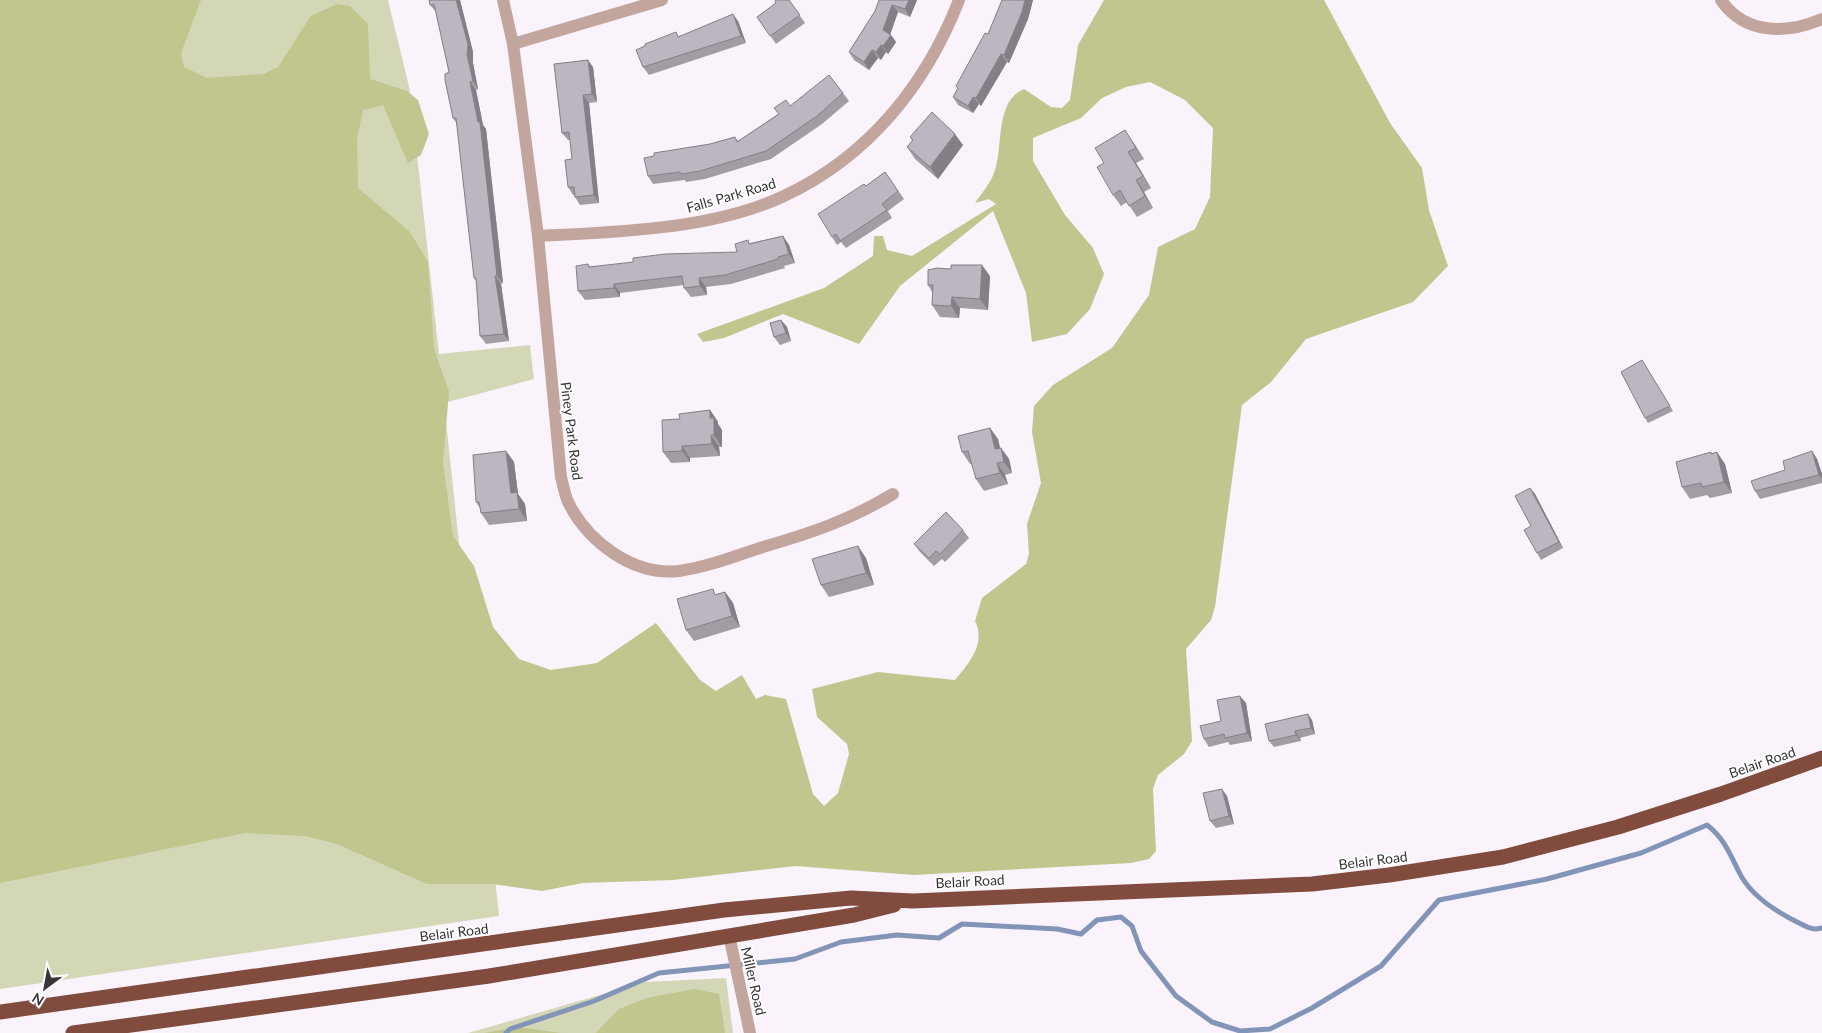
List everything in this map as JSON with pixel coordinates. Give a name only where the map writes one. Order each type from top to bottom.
[{"type":"highway","name":"Belair Road","points":[[0,1012],[724,910],[850,898],[913,900],[1312,884],[1389,875],[1503,857],[1618,827],[1721,794],[1822,758]]},
{"type":"highway","name":"Belair Road","points":[[73,1033],[488,976],[854,915],[913,900]]},
{"type":"highway","points":[[724,910],[729,935]]},
{"type":"street","name":"Piney Park Road","points":[[503,0],[513,44],[538,236],[561,477],[568,502],[591,534],[603,547],[617,556],[654,571],[685,570],[707,566],[819,530],[856,516],[893,494]]},
{"type":"street","points":[[513,44],[662,0]]},
{"type":"street","name":"Falls Park Road","points":[[538,236],[613,232],[682,224],[756,207],[784,196],[814,180],[843,162],[889,120],[929,63],[951,22],[959,0]]},
{"type":"street","points":[[1721,0],[1736,16],[1763,29],[1794,29],[1822,19]]},
{"type":"street","name":"Miller Road","points":[[729,935],[750,1033]]},
{"type":"green space","points":[[0,0],[388,0],[410,91],[439,354],[530,345],[534,379],[444,403],[499,916],[0,989]]},
{"type":"green space","points":[[0,0],[201,0],[181,53],[184,67],[207,78],[263,74],[278,67],[311,16],[337,4],[350,6],[368,24],[370,79],[407,91],[418,100],[429,134],[421,155],[408,163],[383,105],[363,110],[357,139],[358,188],[410,232],[428,262],[434,348],[449,392],[443,463],[453,536],[474,566],[493,627],[519,659],[551,670],[597,663],[656,623],[700,680],[716,691],[742,675],[756,699],[765,695],[786,699],[813,794],[824,806],[838,793],[849,754],[847,744],[817,717],[812,689],[878,672],[955,680],[966,667],[977,645],[978,629],[975,621],[982,598],[1026,564],[1029,554],[1027,524],[1041,483],[1032,432],[1034,406],[1053,385],[1112,348],[1149,295],[1158,247],[1195,229],[1210,197],[1213,128],[1185,100],[1150,82],[1126,87],[1102,98],[1081,118],[1033,138],[1033,161],[1065,215],[1093,248],[1104,274],[1090,309],[1067,334],[1032,342],[1026,293],[993,211],[900,286],[859,344],[783,314],[724,338],[703,342],[697,334],[824,288],[873,256],[874,236],[883,236],[887,250],[912,256],[996,204],[989,199],[975,203],[994,173],[1004,114],[1008,104],[1015,95],[1024,89],[1051,107],[1062,108],[1070,100],[1078,45],[1104,0],[1324,0],[1390,123],[1422,168],[1429,210],[1448,266],[1413,302],[1306,339],[1271,382],[1242,405],[1215,607],[1211,620],[1186,649],[1192,741],[1184,754],[1158,775],[1153,789],[1156,851],[1149,859],[1131,863],[914,875],[795,866],[673,880],[583,883],[542,891],[492,884],[427,884],[337,844],[305,836],[245,833],[0,883]]},
{"type":"green space","points":[[726,978],[733,1033],[468,1033],[645,982]]},
{"type":"green space","points":[[694,989],[719,994],[725,1033],[596,1033],[619,1009],[647,998]]},
{"type":"green space","points":[[518,1027],[561,1033],[484,1033]]},
{"type":"building","points":[[429,0],[456,0],[468,44],[467,55],[473,81],[470,82],[478,122],[480,122],[497,276],[495,276],[504,334],[480,336],[476,278],[474,278],[456,118],[453,118],[445,80],[445,74],[449,72],[434,4],[430,5]]},
{"type":"building","points":[[776,0],[789,0],[800,15],[770,36],[757,17],[776,3]]},
{"type":"building","points":[[879,0],[909,0],[905,9],[892,5],[883,30],[891,35],[876,52],[872,50],[864,62],[849,52],[875,11]]},
{"type":"building","points":[[1002,0],[1025,0],[1004,55],[1001,54],[976,98],[973,97],[968,106],[953,97],[958,88],[956,86],[985,33],[988,34]]},
{"type":"building","points":[[733,14],[741,36],[643,67],[636,50],[645,46],[645,44],[676,32],[678,37]]},
{"type":"building","points":[[588,60],[592,94],[583,95],[594,195],[575,197],[574,187],[568,187],[565,160],[572,159],[569,132],[562,133],[554,64]]},
{"type":"building","points":[[829,75],[843,93],[817,116],[766,151],[700,171],[648,176],[644,158],[654,156],[654,153],[710,144],[735,137],[737,142],[779,114],[774,108],[786,100],[790,106]]},
{"type":"building","points":[[932,112],[955,134],[930,167],[907,147],[913,140],[910,137]]},
{"type":"building","points":[[1125,130],[1136,148],[1128,152],[1143,176],[1136,180],[1145,196],[1129,206],[1120,190],[1113,195],[1097,167],[1104,163],[1095,148]]},
{"type":"building","points":[[885,172],[898,191],[882,204],[887,210],[840,241],[836,234],[832,237],[818,214],[864,184],[866,186]]},
{"type":"building","points":[[783,236],[789,254],[725,275],[699,278],[700,286],[684,288],[682,276],[614,284],[614,288],[578,291],[576,266],[588,264],[589,267],[633,262],[633,258],[665,254],[737,252],[735,244],[748,240],[749,244]]},
{"type":"building","points":[[951,265],[982,265],[980,299],[952,297],[951,306],[932,305],[933,285],[928,285],[928,270],[937,268],[951,269]]},
{"type":"building","points":[[781,320],[786,333],[774,337],[770,323]]},
{"type":"building","points":[[1642,360],[1670,406],[1645,418],[1621,372]]},
{"type":"building","points":[[710,410],[710,418],[714,418],[714,435],[711,435],[712,444],[682,446],[682,451],[663,452],[662,420],[680,419],[679,414]]},
{"type":"building","points":[[990,428],[995,449],[1001,448],[1004,462],[997,463],[1000,473],[976,479],[968,451],[962,452],[958,436]]},
{"type":"building","points":[[506,451],[511,493],[517,492],[519,509],[481,513],[479,502],[476,502],[473,455]]},
{"type":"building","points":[[1812,451],[1819,475],[1755,491],[1751,481],[1785,470],[1783,461]]},
{"type":"building","points":[[1711,452],[1711,454],[1717,452],[1724,482],[1702,487],[1701,483],[1682,487],[1676,462]]},
{"type":"building","points":[[1530,488],[1559,542],[1537,553],[1524,530],[1531,526],[1515,496]]},
{"type":"building","points":[[946,512],[963,530],[940,554],[936,551],[929,558],[914,544]]},
{"type":"building","points":[[858,546],[866,573],[821,585],[812,559]]},
{"type":"building","points":[[713,589],[715,595],[725,592],[732,616],[686,630],[677,599]]},
{"type":"building","points":[[1240,696],[1247,733],[1225,738],[1224,734],[1204,739],[1200,726],[1221,721],[1217,700]]},
{"type":"building","points":[[1308,714],[1311,728],[1295,731],[1296,735],[1269,741],[1265,724]]},
{"type":"building","points":[[1222,789],[1229,816],[1210,821],[1203,793]]},
{"type":"waterway","points":[[506,1033],[510,1029],[594,1001],[659,973],[795,959],[841,942],[897,935],[939,938],[962,924],[1057,929],[1081,934],[1097,920],[1121,917],[1132,926],[1141,951],[1176,996],[1212,1022],[1240,1031],[1270,1029],[1312,1008],[1381,966],[1439,900],[1547,879],[1641,853],[1707,825],[1722,841],[1744,880],[1756,895],[1780,913],[1797,922],[1812,928],[1822,928]]}]
